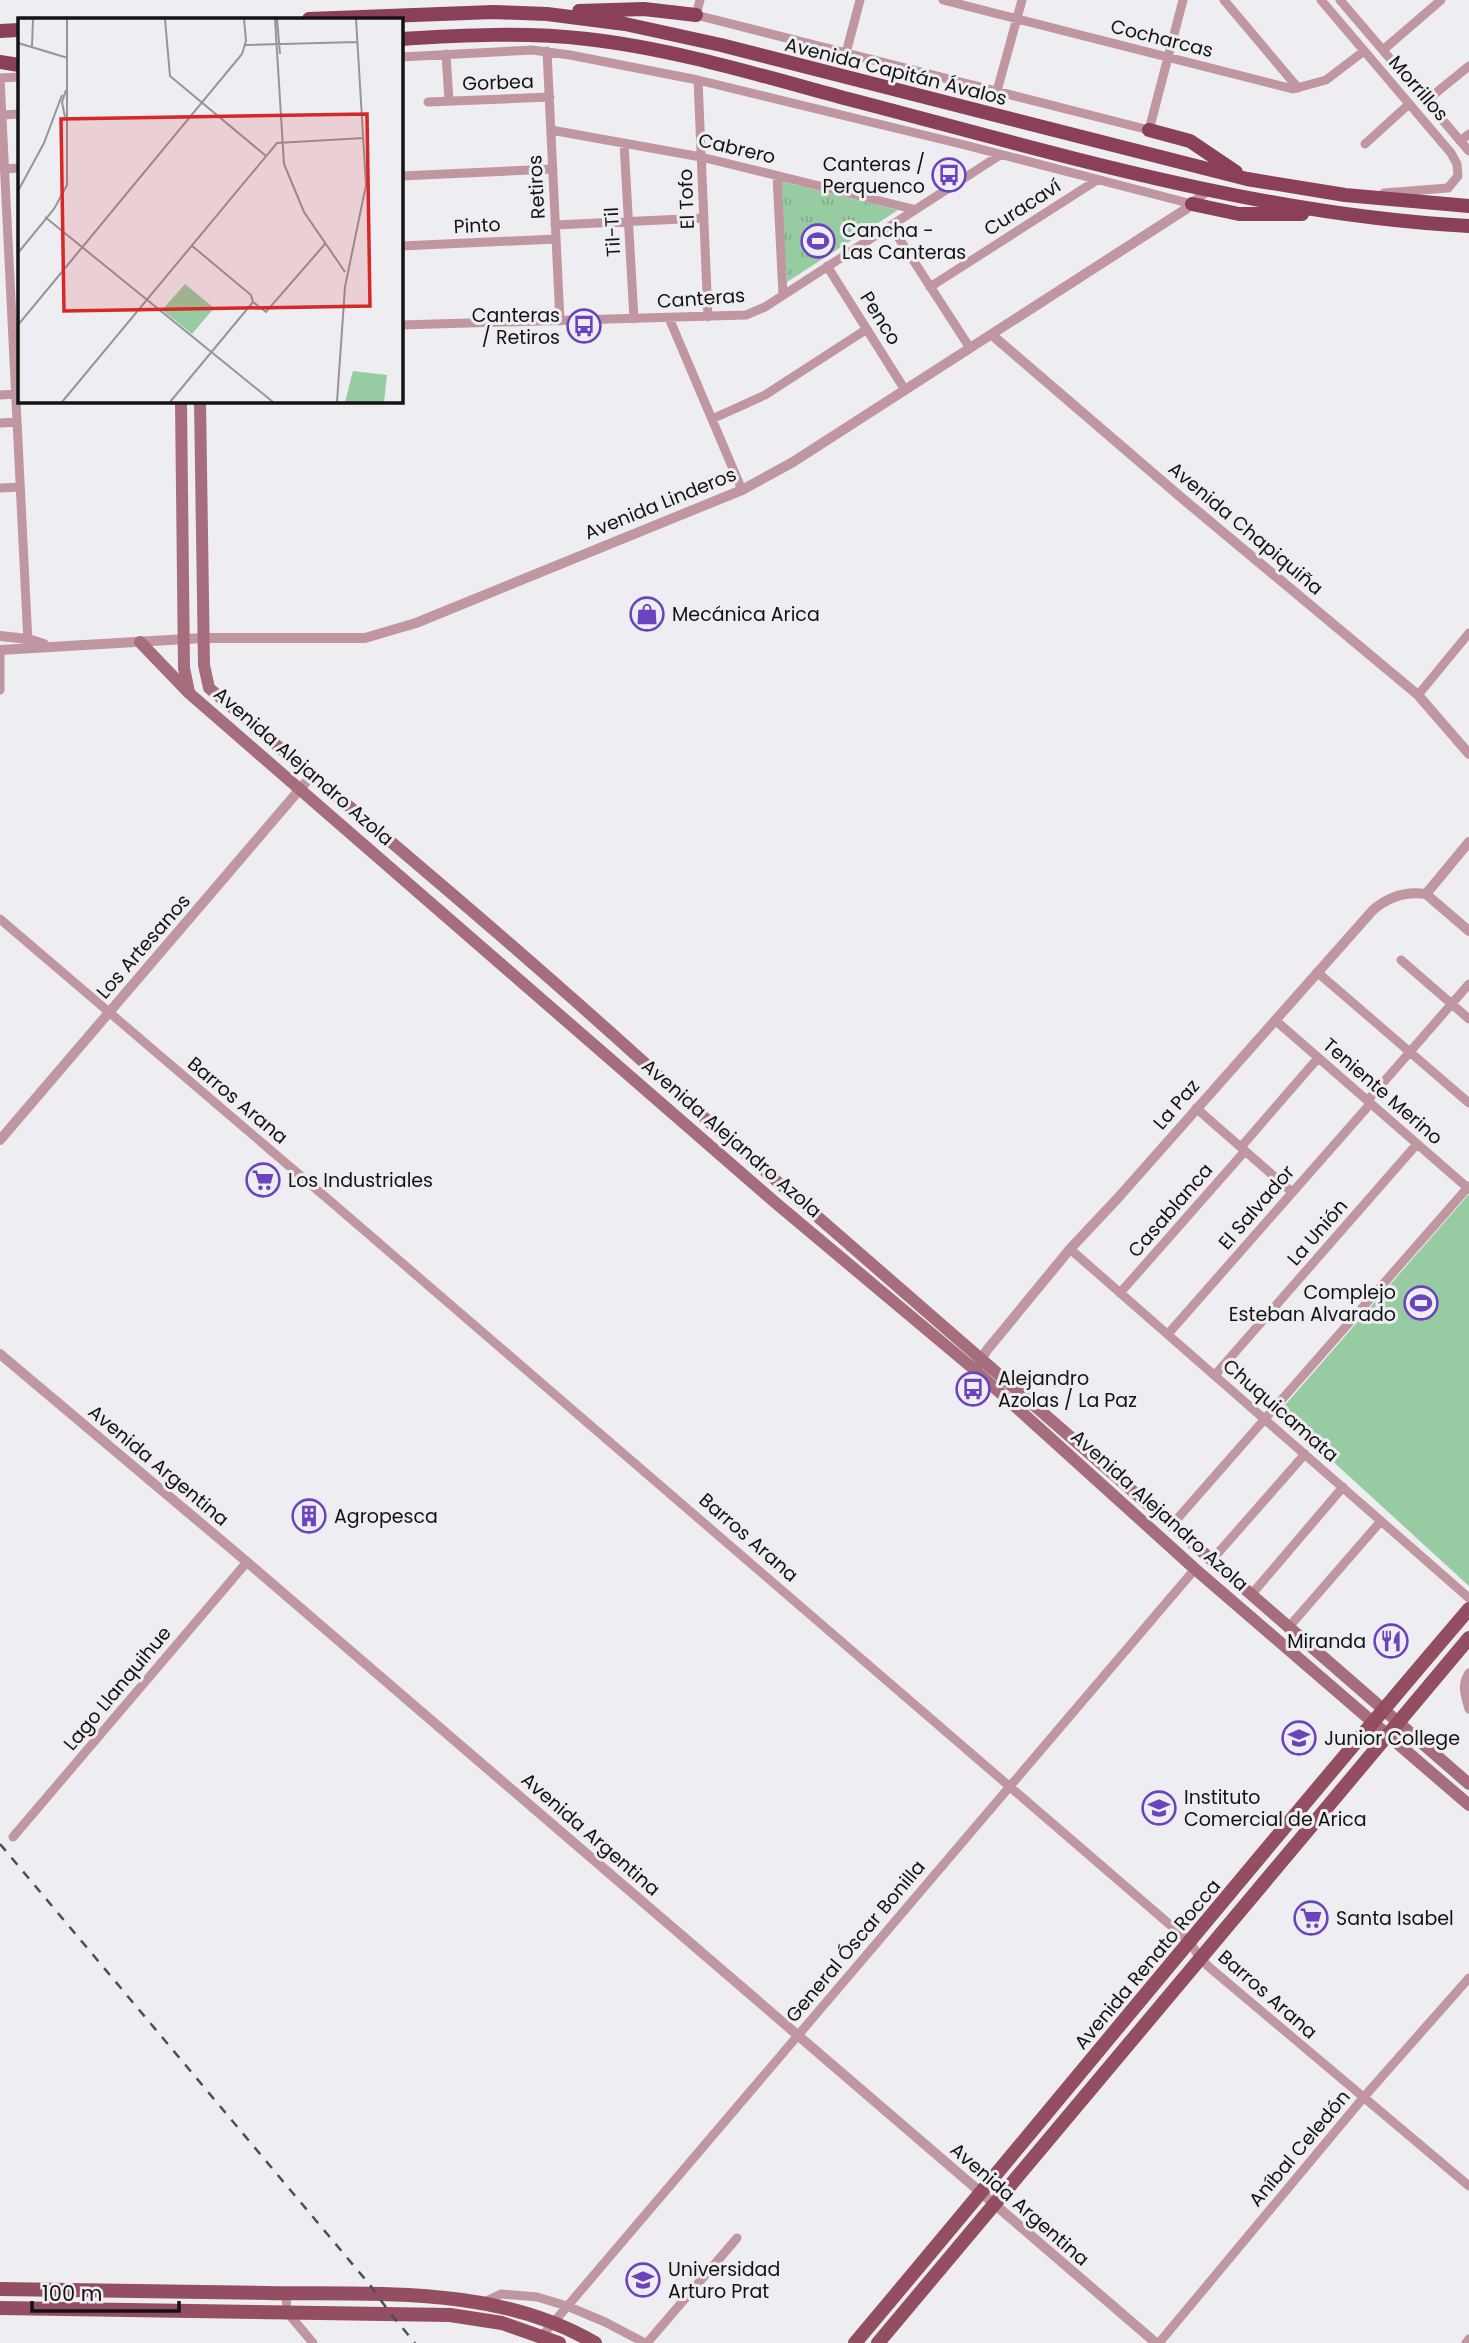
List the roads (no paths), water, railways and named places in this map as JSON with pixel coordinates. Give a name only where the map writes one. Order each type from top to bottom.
[{"type":"highway","points":[[547,14],[622,9],[664,10],[696,15]]},
{"type":"highway","name":"Avenida Capitán Ávalos","points":[[332,18],[472,12],[547,14],[625,24],[1247,179],[1345,195],[1469,206]]},
{"type":"highway","points":[[0,31],[18,30]]},
{"type":"highway","name":"Avenida Capitán Ávalos","points":[[402,38],[541,36],[588,39],[648,48],[1209,190],[1337,213],[1469,226]]},
{"type":"highway","points":[[0,56],[18,55]]},
{"type":"highway","points":[[0,62],[18,65]]},
{"type":"highway","points":[[1149,130],[1190,141],[1247,179]]},
{"type":"highway","points":[[1209,190],[1247,179]]},
{"type":"highway","points":[[1192,204],[1238,214],[1337,213]]},
{"type":"main road","name":"Avenida Alejandro Azola","points":[[181,402],[184,668],[189,693],[777,1204],[978,1364],[1212,1561],[1469,1784]]},
{"type":"main road","name":"Avenida Alejandro Azola","points":[[200,402],[203,638],[205,674],[209,688],[580,1005],[978,1364],[1195,1569],[1469,1805]]},
{"type":"main road","points":[[140,642],[189,693]]},
{"type":"main road","name":"Avenida Renato Rocca","points":[[855,2343],[1469,1609]]},
{"type":"main road","name":"Avenida Renato Rocca","points":[[879,2341],[1469,1638]]},
{"type":"main road","points":[[1063,2096],[1075,2107]]},
{"type":"main road","points":[[0,2289],[419,2296],[484,2302],[523,2311],[595,2343]]},
{"type":"main road","points":[[0,2308],[466,2317],[502,2323],[559,2343]]},
{"type":"main road","points":[[867,2328],[879,2341]]},
{"type":"street","points":[[696,15],[700,0]]},
{"type":"street","points":[[846,53],[860,0]]},
{"type":"street","name":"Cocharcas","points":[[943,0],[1293,89],[1326,80],[1364,51]]},
{"type":"street","points":[[997,91],[1022,0]]},
{"type":"street","points":[[1149,130],[1183,0]]},
{"type":"street","points":[[1224,0],[1298,88]]},
{"type":"street","name":"Morrillos","points":[[1321,0],[1455,157],[1458,170],[1456,181],[1441,190],[1345,195]]},
{"type":"street","points":[[1383,50],[1441,0]]},
{"type":"street","name":"Morrillos","points":[[1343,1],[1469,151]]},
{"type":"street","name":"Avenida Capitán Ávalos","points":[[696,15],[1149,130]]},
{"type":"street","points":[[402,57],[547,51],[698,80],[1192,204]]},
{"type":"street","name":"Retiros","points":[[547,51],[560,321]]},
{"type":"street","name":"Gorbea","points":[[446,54],[449,102]]},
{"type":"street","points":[[1426,101],[1469,66]]},
{"type":"street","points":[[18,77],[0,78],[1,140],[7,225],[4,250],[15,282],[15,394],[28,644]]},
{"type":"street","name":"El Tofo","points":[[698,80],[708,317]]},
{"type":"street","name":"Gorbea","points":[[428,102],[550,97]]},
{"type":"street","points":[[1365,144],[1409,104]]},
{"type":"street","points":[[2,115],[18,114]]},
{"type":"street","name":"Cabrero","points":[[551,130],[701,157],[913,209]]},
{"type":"street","points":[[1461,141],[1469,134]]},
{"type":"street","name":"Til-Til","points":[[624,143],[634,319]]},
{"type":"street","name":"Canteras","points":[[402,326],[746,315],[758,311],[1000,155]]},
{"type":"street","points":[[5,169],[18,168]]},
{"type":"street","points":[[402,176],[553,169]]},
{"type":"street","points":[[777,176],[783,295]]},
{"type":"street","name":"Curacaví","points":[[930,287],[1097,180]]},
{"type":"street","name":"Avenida Linderos","points":[[0,636],[28,644],[53,647],[203,638],[353,638],[377,636],[415,623],[742,490],[793,462],[992,335],[1192,204],[1209,190]]},
{"type":"street","points":[[555,225],[704,218]]},
{"type":"street","points":[[7,225],[18,224]]},
{"type":"street","points":[[891,226],[970,348]]},
{"type":"street","name":"Pinto","points":[[402,246],[556,239]]},
{"type":"street","name":"Penco","points":[[827,266],[905,390]]},
{"type":"street","points":[[669,318],[742,490]]},
{"type":"street","points":[[712,419],[765,395],[867,329]]},
{"type":"street","name":"Avenida Chapiquiña","points":[[992,335],[1418,695],[1469,754]]},
{"type":"street","points":[[0,395],[15,394]]},
{"type":"street","points":[[0,423],[17,422]]},
{"type":"street","points":[[0,488],[20,487]]},
{"type":"street","points":[[1418,695],[1469,633]]},
{"type":"street","name":"Avenida Linderos","points":[[0,650],[28,644]]},
{"type":"street","points":[[0,650],[0,690]]},
{"type":"street","name":"Los Artesanos","points":[[0,1140],[312,775]]},
{"type":"street","points":[[1469,842],[1426,894],[1469,931]]},
{"type":"street","name":"La Paz","points":[[978,1364],[1070,1249],[1380,904],[1404,894],[1426,894]]},
{"type":"street","name":"Barros Arana","points":[[0,919],[1011,1786],[1190,1942],[1200,1958],[1469,2186]]},
{"type":"street","points":[[1401,960],[1469,1019]]},
{"type":"street","points":[[1317,972],[1469,1103]]},
{"type":"street","name":"El Salvador","points":[[1168,1334],[1293,1192],[1469,984]]},
{"type":"street","name":"Teniente Merino","points":[[1275,1020],[1469,1187]]},
{"type":"street","name":"Casablanca","points":[[1121,1293],[1318,1058]]},
{"type":"street","points":[[1196,1108],[1293,1192]]},
{"type":"street","name":"La Unión","points":[[1215,1375],[1417,1144]]},
{"type":"street","points":[[1171,1526],[1469,1187]]},
{"type":"street","name":"Chuquicamata","points":[[1070,1249],[1469,1598]]},
{"type":"street","name":"Avenida Argentina","points":[[0,1354],[247,1562],[1157,2343]]},
{"type":"street","points":[[1212,1561],[1305,1454]]},
{"type":"street","points":[[1251,1595],[1343,1487]]},
{"type":"street","points":[[1288,1628],[1381,1521]]},
{"type":"street","name":"Lago Llanquihue","points":[[13,1837],[247,1562]]},
{"type":"street","name":"General Óscar Bonilla","points":[[542,2336],[1195,1569]]},
{"type":"street","points":[[1469,1672],[1464,1686],[1469,1709]]},
{"type":"street","name":"Aníbal Celedón","points":[[1157,2343],[1363,2098],[1469,1978]]},
{"type":"street","points":[[484,2302],[501,2294],[537,2297],[605,2322],[646,2343],[737,2238]]},
{"type":"street","points":[[286,2293],[287,2312],[313,2343]]},
{"type":"railway","points":[[0,1844],[370,2285],[415,2343]]},
{"type":"place","name":"Canteras / Perquenco","points":[[949,175]]},
{"type":"place","name":"Cancha - Las Canteras","points":[[818,241]]},
{"type":"place","name":"Canteras / Retiros","points":[[584,326]]},
{"type":"place","name":"Mecánica Arica","points":[[647,614]]},
{"type":"place","name":"Los Industriales","points":[[263,1180]]},
{"type":"place","name":"Complejo Esteban Alvarado","points":[[1421,1303]]},
{"type":"place","name":"Alejandro Azolas / La Paz","points":[[973,1389]]},
{"type":"place","name":"Agropesca","points":[[309,1516]]},
{"type":"place","name":"Miranda","points":[[1391,1641]]},
{"type":"place","name":"Junior College","points":[[1299,1738]]},
{"type":"place","name":"Instituto Comercial de Arica","points":[[1159,1808]]},
{"type":"place","name":"Santa Isabel","points":[[1311,1918]]},
{"type":"place","name":"Universidad Arturo Prat","points":[[643,2280]]}]
